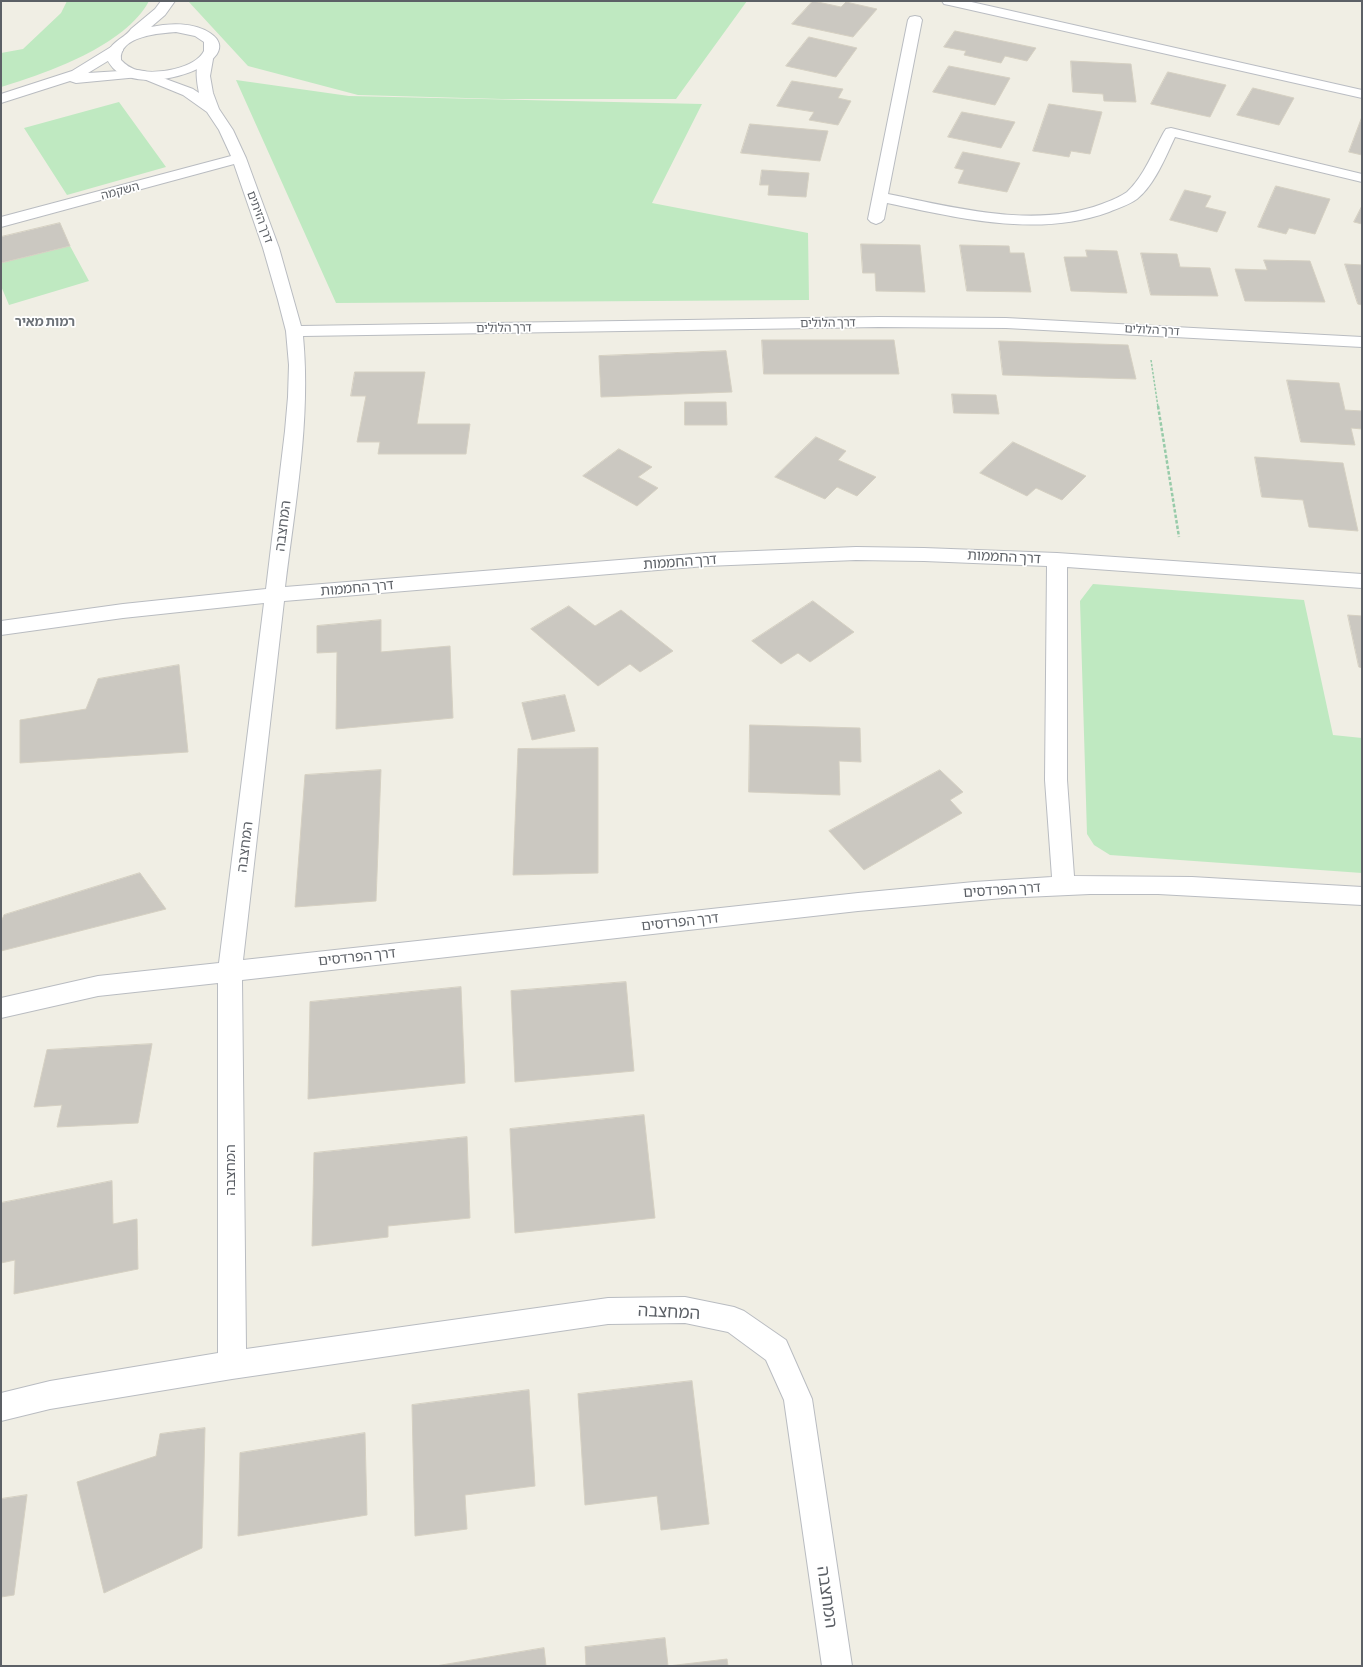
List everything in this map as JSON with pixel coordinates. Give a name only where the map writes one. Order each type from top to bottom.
[{"type":"street","points":[[40,88],[77,74],[116,50],[119,45],[160,12],[168,1]]},
{"type":"street","points":[[949,1],[1362,94]]},
{"type":"street","points":[[180,9],[199,33]]},
{"type":"street","points":[[876,219],[915,20]]},
{"type":"street","points":[[129,38],[143,32],[159,29],[176,28],[199,33]]},
{"type":"street","name":"דרך הזיתים","points":[[199,33],[210,41],[212,48],[206,59],[203,76],[204,86],[212,109],[226,130],[239,158],[271,248],[294,331]]},
{"type":"street","name":"דרך הזיתים","points":[[116,50],[114,53],[114,61],[120,68],[188,92],[212,109]]},
{"type":"street","points":[[1,99],[40,88],[96,76],[140,74],[160,76],[176,73],[190,69],[206,59]]},
{"type":"street","points":[[880,197],[972,215],[1051,219],[1082,216],[1106,209],[1132,196],[1148,174],[1172,132],[1362,178]]},
{"type":"street","name":"השקמה","points":[[1,222],[239,158]]},
{"type":"street","name":"דרך הלולים","points":[[294,331],[879,322],[1006,323],[1362,342]]},
{"type":"street","name":"המחצבה","points":[[232,1365],[230,971],[297,397],[294,331]]},
{"type":"street","name":"דרך החממות","points":[[1,628],[82,616],[275,595],[748,557],[836,553],[935,554],[1057,560],[1184,567],[1362,581]]},
{"type":"street","points":[[1057,560],[1056,780],[1064,886]]},
{"type":"street","name":"דרך הפרדסים","points":[[1,1008],[98,986],[858,902],[984,890],[1064,886],[1178,885],[1362,896]]},
{"type":"street","name":"המחצבה","points":[[1,1406],[50,1395],[232,1365],[608,1310],[685,1310],[734,1320],[776,1350],[798,1399],[837,1666]]},
{"type":"path","points":[[1147,330],[1184,567]]},
{"type":"green space","points":[[67,1],[149,1],[138,17],[104,44],[62,66],[1,87],[1,53],[23,49],[61,13]]},
{"type":"green space","points":[[188,1],[747,1],[676,99],[502,99],[358,95],[248,66]]},
{"type":"green space","points":[[236,80],[349,96],[702,104],[652,203],[808,233],[809,300],[336,303]]},
{"type":"green space","points":[[119,102],[166,167],[67,195],[24,128]]},
{"type":"green space","points":[[70,246],[89,281],[9,305],[1,286],[1,263]]},
{"type":"green space","points":[[1093,584],[1304,600],[1333,735],[1362,738],[1362,873],[1110,855],[1094,845],[1087,834],[1080,601]]},
{"type":"building","points":[[813,1],[841,7],[846,2],[877,9],[853,37],[792,24]]},
{"type":"building","points":[[955,31],[1036,48],[1027,61],[1005,56],[1001,63],[964,55],[966,51],[944,47]]},
{"type":"building","points":[[809,37],[857,48],[836,77],[786,66]]},
{"type":"building","points":[[1071,61],[1131,64],[1136,102],[1104,101],[1103,94],[1073,92]]},
{"type":"building","points":[[949,66],[1010,78],[995,105],[933,92]]},
{"type":"building","points":[[1168,72],[1226,85],[1210,117],[1151,104]]},
{"type":"building","points":[[792,81],[843,89],[838,98],[851,101],[838,125],[809,120],[814,112],[777,106]]},
{"type":"building","points":[[1253,88],[1294,98],[1279,125],[1237,115]]},
{"type":"building","points":[[1049,104],[1102,112],[1090,154],[1071,151],[1069,157],[1033,151]]},
{"type":"building","points":[[962,112],[1015,122],[1001,148],[948,137]]},
{"type":"building","points":[[1362,117],[1362,155],[1349,152]]},
{"type":"building","points":[[750,124],[828,131],[820,161],[741,153]]},
{"type":"building","points":[[963,152],[1020,163],[1007,192],[958,183],[964,170],[955,168]]},
{"type":"building","points":[[762,170],[809,173],[806,197],[768,195],[769,185],[760,185]]},
{"type":"building","points":[[1276,186],[1330,199],[1315,234],[1289,228],[1286,234],[1258,227]]},
{"type":"building","points":[[1185,190],[1211,196],[1205,207],[1226,212],[1217,232],[1170,220]]},
{"type":"building","points":[[1362,206],[1362,224],[1354,222]]},
{"type":"building","points":[[60,223],[70,246],[1,263],[1,237]]},
{"type":"building","points":[[861,244],[920,245],[925,292],[876,291],[875,273],[863,273]]},
{"type":"building","points":[[960,245],[1009,246],[1010,253],[1024,253],[1031,292],[967,291]]},
{"type":"building","points":[[1086,250],[1117,251],[1127,293],[1071,291],[1064,257],[1087,257]]},
{"type":"building","points":[[1141,253],[1177,254],[1180,267],[1210,268],[1218,296],[1151,295]]},
{"type":"building","points":[[1264,260],[1310,261],[1325,302],[1245,301],[1235,269],[1267,270]]},
{"type":"building","points":[[1345,264],[1362,265],[1362,305],[1358,304]]},
{"type":"building","points":[[762,340],[894,340],[899,374],[764,374]]},
{"type":"building","points":[[999,341],[1128,345],[1136,379],[1003,375]]},
{"type":"building","points":[[726,351],[732,392],[601,397],[599,356]]},
{"type":"building","points":[[355,372],[425,372],[417,424],[470,424],[466,454],[378,454],[380,442],[357,442],[366,396],[351,396]]},
{"type":"building","points":[[1287,380],[1339,383],[1345,410],[1362,411],[1362,429],[1351,428],[1355,445],[1301,442]]},
{"type":"building","points":[[952,394],[996,395],[999,414],[954,413]]},
{"type":"building","points":[[685,402],[726,402],[727,425],[685,425]]},
{"type":"building","points":[[816,437],[846,451],[838,460],[876,477],[857,496],[837,487],[825,499],[775,477]]},
{"type":"building","points":[[1013,442],[1086,476],[1062,500],[1036,488],[1027,496],[980,473]]},
{"type":"building","points":[[619,449],[652,467],[638,477],[658,488],[637,506],[583,476]]},
{"type":"building","points":[[1255,457],[1343,463],[1358,531],[1309,527],[1303,500],[1262,497]]},
{"type":"building","points":[[813,601],[854,632],[810,662],[798,653],[781,664],[752,641]]},
{"type":"building","points":[[569,606],[595,626],[621,610],[673,651],[640,672],[630,664],[598,686],[531,629]]},
{"type":"building","points":[[1348,615],[1362,616],[1362,668],[1359,667]]},
{"type":"building","points":[[381,620],[381,652],[450,646],[453,718],[336,729],[337,652],[317,653],[317,626]]},
{"type":"building","points":[[179,665],[188,752],[20,763],[20,720],[86,709],[98,679]]},
{"type":"building","points":[[565,695],[575,731],[532,740],[522,703]]},
{"type":"building","points":[[750,725],[860,728],[861,762],[839,761],[840,795],[749,792]]},
{"type":"building","points":[[598,748],[598,873],[513,875],[518,749]]},
{"type":"building","points":[[381,770],[376,901],[295,907],[305,775]]},
{"type":"building","points":[[940,770],[963,792],[950,800],[962,813],[864,870],[829,831]]},
{"type":"building","points":[[140,873],[166,909],[1,951],[1,922],[4,915]]},
{"type":"building","points":[[626,982],[634,1071],[515,1082],[511,991]]},
{"type":"building","points":[[461,987],[465,1083],[308,1099],[310,1002]]},
{"type":"building","points":[[152,1044],[138,1123],[57,1127],[62,1105],[34,1107],[47,1050]]},
{"type":"building","points":[[644,1115],[655,1218],[515,1233],[510,1129]]},
{"type":"building","points":[[467,1137],[470,1218],[388,1226],[388,1237],[312,1246],[314,1153]]},
{"type":"building","points":[[112,1181],[113,1224],[137,1219],[138,1269],[14,1294],[15,1260],[1,1263],[1,1203]]},
{"type":"building","points":[[692,1381],[709,1524],[661,1530],[657,1496],[585,1505],[578,1394]]},
{"type":"building","points":[[529,1390],[535,1486],[465,1495],[467,1529],[415,1536],[412,1405]]},
{"type":"building","points":[[205,1428],[202,1548],[104,1593],[77,1482],[156,1456],[160,1434]]},
{"type":"building","points":[[365,1433],[367,1515],[238,1536],[240,1453]]},
{"type":"building","points":[[27,1495],[14,1595],[1,1597],[1,1499]]},
{"type":"building","points":[[665,1638],[668,1666],[586,1666],[585,1647]]},
{"type":"building","points":[[544,1648],[546,1666],[436,1666]]},
{"type":"building","points":[[727,1659],[728,1666],[668,1666]]},
{"type":"district","name":"רמות מאיר","points":[[45,322]]}]
